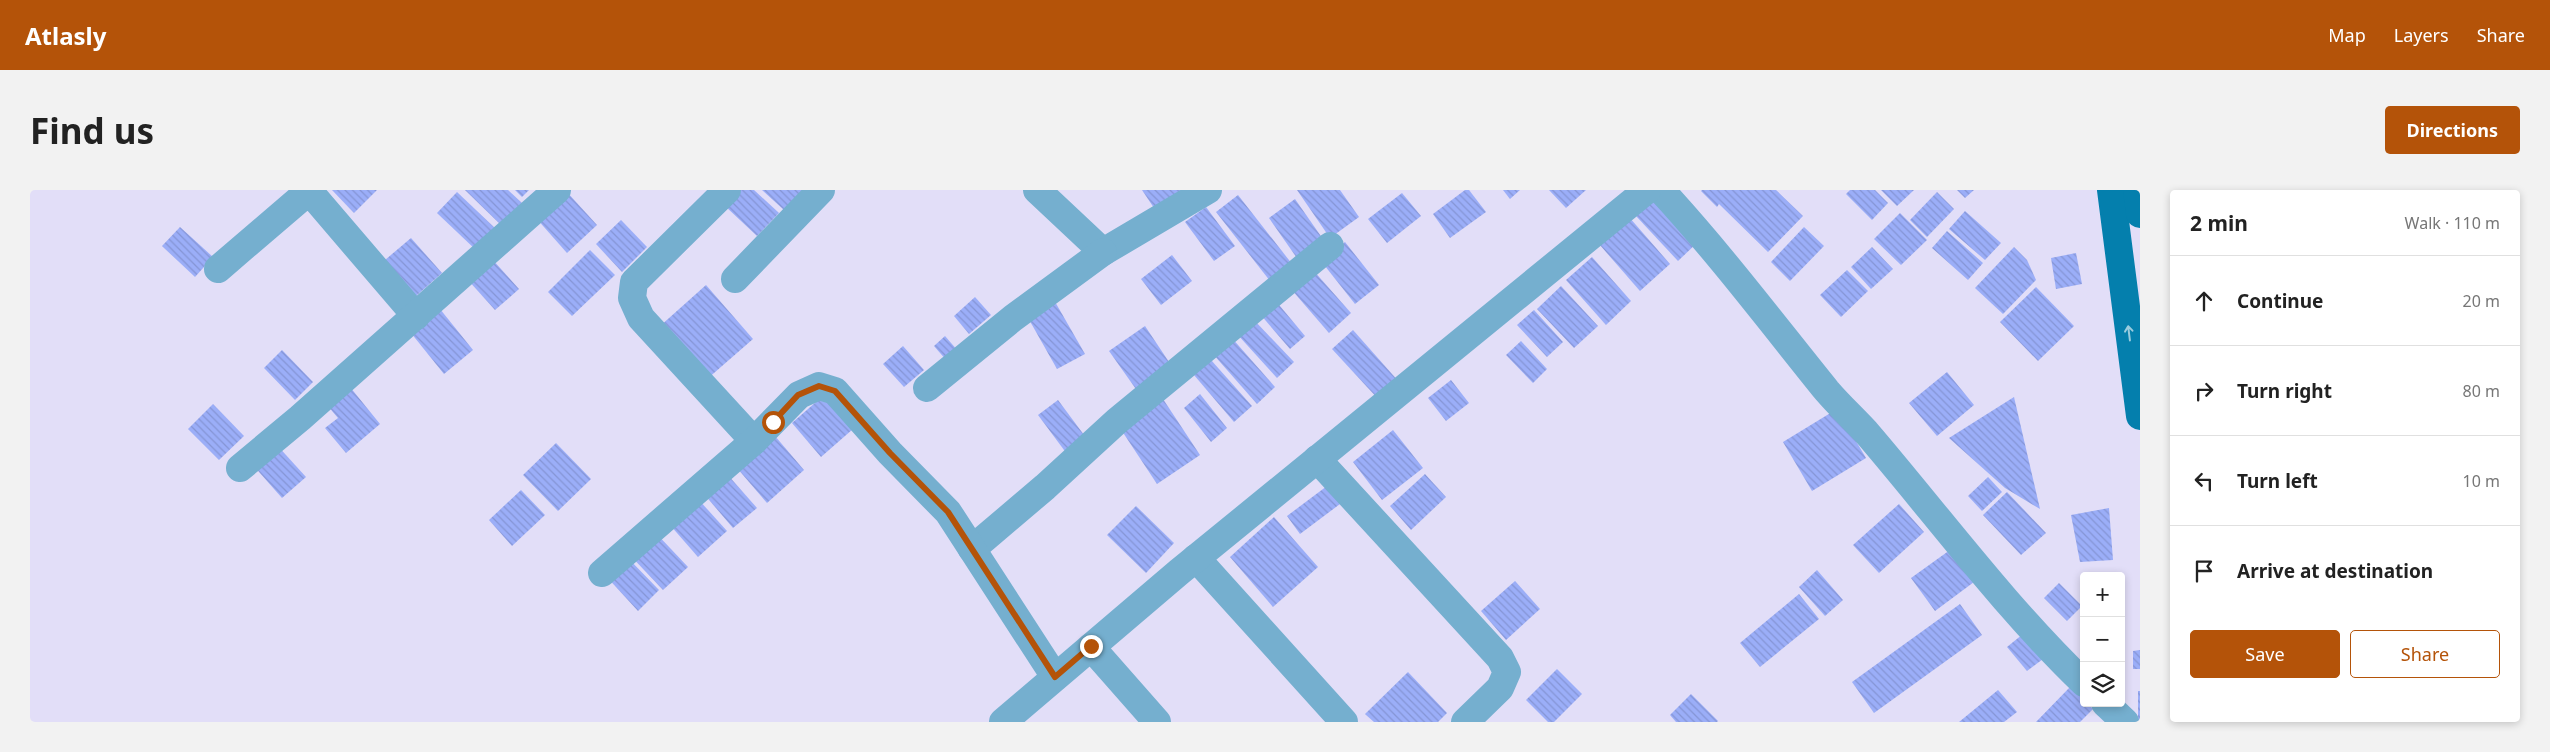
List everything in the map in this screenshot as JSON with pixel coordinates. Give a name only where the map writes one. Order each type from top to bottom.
[{"type":"main road","points":[[2111,190],[2140,416]]},
{"type":"main road","points":[[2137,190],[2140,214]]},
{"type":"street","points":[[218,269],[309,190],[416,316]]},
{"type":"street","points":[[240,468],[416,316],[557,190]]},
{"type":"street","points":[[727,190],[634,282],[632,298],[642,318],[754,441]]},
{"type":"street","points":[[735,279],[821,190]]},
{"type":"street","points":[[1037,190],[1103,252]]},
{"type":"street","points":[[927,388],[1013,318],[1103,252],[1208,190]]},
{"type":"street","points":[[1003,722],[1196,558],[1647,190]]},
{"type":"street","points":[[1661,190],[1703,235],[1829,393],[1865,431],[1944,528],[2027,624],[2080,679]]},
{"type":"street","points":[[972,549],[1045,487],[1117,421],[1330,246]]},
{"type":"street","points":[[602,573],[754,441],[798,395],[819,386],[835,391],[890,453],[948,512],[1055,677]]},
{"type":"street","points":[[1317,459],[1500,658],[1507,672],[1500,688],[1465,722]]},
{"type":"street","points":[[1196,558],[1344,722]]},
{"type":"street","points":[[1091,646],[1157,722]]},
{"type":"street","points":[[2109,707],[2125,722]]},
{"type":"building","points":[[332,190],[377,190],[354,213]]},
{"type":"building","points":[[465,190],[508,190],[523,204],[502,226]]},
{"type":"building","points":[[515,190],[529,190],[522,197]]},
{"type":"building","points":[[737,190],[754,190],[779,213],[757,236],[724,205]]},
{"type":"building","points":[[762,190],[803,190],[784,210]]},
{"type":"building","points":[[1142,190],[1186,190],[1156,211]]},
{"type":"building","points":[[1297,190],[1340,190],[1359,217],[1330,238]]},
{"type":"building","points":[[1465,190],[1469,190],[1486,212],[1450,238],[1433,214]]},
{"type":"building","points":[[1503,190],[1520,190],[1510,199]]},
{"type":"building","points":[[1549,190],[1586,190],[1566,208]]},
{"type":"building","points":[[1702,190],[1776,190],[1803,216],[1768,252],[1719,204],[1717,207]]},
{"type":"building","points":[[1850,190],[1875,190],[1888,203],[1872,220],[1846,194]]},
{"type":"building","points":[[1881,190],[1914,190],[1897,206]]},
{"type":"building","points":[[1957,190],[1974,190],[1965,198]]},
{"type":"building","points":[[566,191],[597,225],[567,253],[536,218]]},
{"type":"building","points":[[457,192],[497,230],[477,251],[437,213]]},
{"type":"building","points":[[1937,192],[1954,209],[1927,237],[1910,220]]},
{"type":"building","points":[[1402,193],[1421,216],[1387,243],[1368,219]]},
{"type":"building","points":[[1238,195],[1296,269],[1274,286],[1216,212]]},
{"type":"building","points":[[1659,196],[1699,241],[1678,261],[1636,216]]},
{"type":"building","points":[[1295,199],[1325,242],[1299,261],[1269,218]]},
{"type":"building","points":[[1206,207],[1235,246],[1214,261],[1185,222]]},
{"type":"building","points":[[1965,211],[2001,243],[1985,260],[1949,229]]},
{"type":"building","points":[[1900,213],[1927,240],[1901,265],[1874,239]]},
{"type":"building","points":[[1629,217],[1670,264],[1640,291],[1599,244]]},
{"type":"building","points":[[621,220],[647,247],[622,272],[596,244]]},
{"type":"building","points":[[180,227],[213,257],[195,277],[162,246]]},
{"type":"building","points":[[1804,227],[1824,246],[1790,281],[1771,262]]},
{"type":"building","points":[[1947,231],[1983,263],[1968,280],[1932,248]]},
{"type":"building","points":[[411,238],[442,273],[416,296],[385,260]]},
{"type":"building","points":[[1345,242],[1379,285],[1355,304],[1321,261]]},
{"type":"building","points":[[1872,247],[1893,269],[1871,289],[1851,267]]},
{"type":"building","points":[[2014,247],[2027,260],[2036,280],[2003,314],[1975,288]]},
{"type":"building","points":[[590,250],[615,275],[572,316],[548,292]]},
{"type":"building","points":[[2076,253],[2082,284],[2056,289],[2051,258]]},
{"type":"building","points":[[1172,255],[1192,281],[1161,305],[1141,279]]},
{"type":"building","points":[[1592,257],[1631,301],[1606,325],[1566,280]]},
{"type":"building","points":[[492,259],[519,289],[495,310],[468,280]]},
{"type":"building","points":[[1313,270],[1351,313],[1329,333],[1291,289]]},
{"type":"building","points":[[1847,270],[1868,291],[1841,317],[1820,295]]},
{"type":"building","points":[[706,285],[753,339],[706,380],[659,327]]},
{"type":"building","points":[[1561,286],[1598,326],[1574,348],[1537,309]]},
{"type":"building","points":[[2036,287],[2074,326],[2038,361],[2000,322]]},
{"type":"building","points":[[975,297],[991,315],[969,334],[954,316]]},
{"type":"building","points":[[1054,300],[1085,354],[1057,369],[1027,316]]},
{"type":"building","points":[[1275,300],[1305,336],[1290,349],[1260,314]]},
{"type":"building","points":[[440,309],[473,350],[444,374],[411,333]]},
{"type":"building","points":[[1534,310],[1563,342],[1547,357],[1517,325]]},
{"type":"building","points":[[1253,319],[1294,362],[1277,378],[1237,334]]},
{"type":"building","points":[[1145,326],[1173,368],[1138,392],[1109,351]]},
{"type":"building","points":[[1353,330],[1400,383],[1380,401],[1332,349]]},
{"type":"building","points":[[945,336],[958,351],[947,361],[934,346]]},
{"type":"building","points":[[1231,337],[1275,387],[1257,404],[1213,354]]},
{"type":"building","points":[[1521,341],[1547,369],[1533,383],[1506,355]]},
{"type":"building","points":[[903,346],[924,370],[904,387],[883,364]]},
{"type":"building","points":[[282,350],[313,382],[295,400],[264,368]]},
{"type":"building","points":[[1211,360],[1252,406],[1234,422],[1194,375]]},
{"type":"building","points":[[1947,372],[1974,405],[1937,436],[1909,403]]},
{"type":"building","points":[[1451,380],[1469,403],[1446,421],[1428,398]]},
{"type":"building","points":[[350,387],[380,424],[346,453],[325,428],[338,418],[327,405]]},
{"type":"building","points":[[1200,394],[1227,428],[1211,442],[1184,408]]},
{"type":"building","points":[[824,395],[853,429],[821,457],[792,423]]},
{"type":"building","points":[[2014,397],[2040,509],[2005,488],[1949,438]]},
{"type":"building","points":[[1163,399],[1200,455],[1157,484],[1120,428]]},
{"type":"building","points":[[1058,400],[1087,439],[1067,454],[1038,415]]},
{"type":"building","points":[[213,404],[244,436],[219,460],[188,429]]},
{"type":"building","points":[[1837,409],[1866,458],[1812,491],[1783,442]]},
{"type":"building","points":[[1393,430],[1423,468],[1382,500],[1353,462]]},
{"type":"building","points":[[775,436],[804,470],[767,503],[737,468]]},
{"type":"building","points":[[275,443],[306,477],[282,498],[252,464]]},
{"type":"building","points":[[556,443],[591,479],[558,511],[523,475]]},
{"type":"building","points":[[727,474],[757,508],[733,528],[704,494]]},
{"type":"building","points":[[1425,474],[1446,497],[1411,530],[1390,506]]},
{"type":"building","points":[[1988,477],[2002,492],[1982,511],[1968,496]]},
{"type":"building","points":[[1331,483],[1344,501],[1300,534],[1287,516]]},
{"type":"building","points":[[521,490],[545,515],[512,546],[489,520]]},
{"type":"building","points":[[2007,492],[2046,533],[2021,555],[1983,515]]},
{"type":"building","points":[[698,499],[727,531],[698,557],[670,525]]},
{"type":"building","points":[[1899,504],[1924,532],[1879,573],[1853,545]]},
{"type":"building","points":[[1136,506],[1174,543],[1146,573],[1107,535]]},
{"type":"building","points":[[2109,508],[2113,560],[2080,562],[2071,515]]},
{"type":"building","points":[[1274,517],[1318,567],[1273,607],[1230,557]]},
{"type":"building","points":[[653,530],[688,567],[663,590],[628,553]]},
{"type":"building","points":[[1950,550],[1974,582],[1935,611],[1911,578]]},
{"type":"building","points":[[626,556],[659,590],[638,611],[605,575]]},
{"type":"building","points":[[1817,570],[1843,600],[1825,616],[1799,587]]},
{"type":"building","points":[[1515,581],[1540,609],[1506,640],[1481,611]]},
{"type":"building","points":[[2059,583],[2080,604],[2080,608],[2067,621],[2044,598]]},
{"type":"building","points":[[1799,594],[1819,619],[1760,667],[1740,643]]},
{"type":"building","points":[[1960,604],[1982,635],[1874,713],[1852,682]]},
{"type":"building","points":[[2023,634],[2043,659],[2027,671],[2007,647]]},
{"type":"building","points":[[2140,650],[2140,669],[2133,669],[2133,651]]},
{"type":"building","points":[[1557,669],[1582,694],[1554,722],[1548,722],[1526,700]]},
{"type":"building","points":[[1408,672],[1447,713],[1438,722],[1374,722],[1365,714]]},
{"type":"building","points":[[2070,687],[2080,696],[2080,707],[2091,707],[2093,709],[2080,722],[2036,722]]},
{"type":"building","points":[[1998,690],[2017,712],[2004,722],[1959,722]]},
{"type":"building","points":[[2138,691],[2140,691],[2140,720],[2138,720]]},
{"type":"building","points":[[1691,694],[1717,722],[1676,722],[1670,715]]},
{"type":"route","points":[[773,422],[798,395],[819,386],[835,391],[890,453],[948,512],[1055,677],[1091,646]]}]
